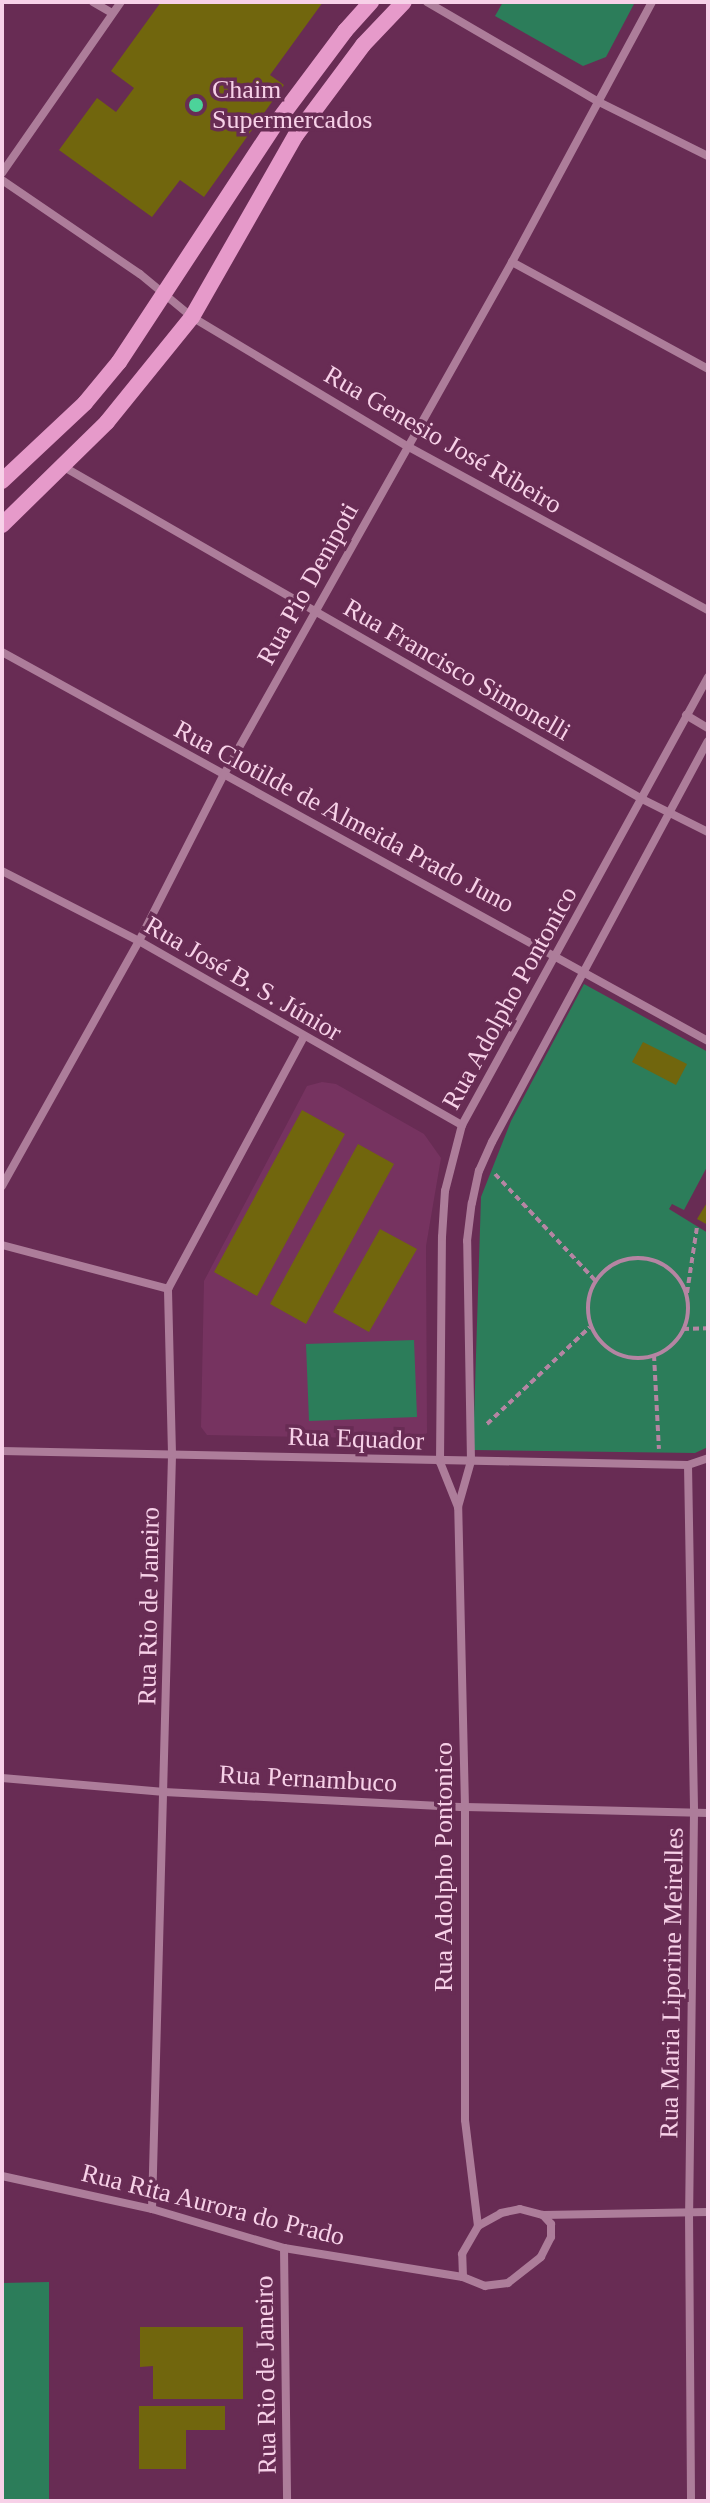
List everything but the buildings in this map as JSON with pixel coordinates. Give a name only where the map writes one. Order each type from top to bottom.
[{"type":"main road","points":[[2,481],[85,403],[119,362],[274,126],[336,42],[371,2]]},
{"type":"main road","points":[[2,525],[107,422],[192,317],[296,135],[363,45],[404,2]]},
{"type":"street","points":[[93,2],[112,13]]},
{"type":"street","points":[[2,173],[121,2]]},
{"type":"street","points":[[427,2],[597,101],[708,156]]},
{"type":"street","name":"Rua Pio Denipoti","points":[[2,1186],[139,941],[223,776],[512,262],[652,2]]},
{"type":"street","name":"Rua Genesio José Ribeiro","points":[[2,180],[166,293],[192,317],[407,446],[708,610]]},
{"type":"street","points":[[512,262],[708,369]]},
{"type":"street","name":"Rua Francisco Simonelli","points":[[64,467],[642,799],[708,832]]},
{"type":"street","name":"Rua Clotilde de Almeida Prado Juno","points":[[2,652],[708,1041]]},
{"type":"street","name":"Rua Adolpho Pontonico","points":[[458,1507],[440,1462],[442,1237],[445,1191],[462,1125],[708,677]]},
{"type":"street","points":[[686,715],[708,728]]},
{"type":"street","name":"Rua Adolpho Pontonico","points":[[478,2226],[465,2120],[465,1807],[458,1507],[471,1461],[467,1241],[472,1203],[479,1171],[492,1142],[581,971],[671,813],[708,741]]},
{"type":"street","name":"Rua José B. S. Júnior","points":[[2,871],[139,941],[303,1038],[462,1125]]},
{"type":"street","name":"Rua Rio de Janeiro","points":[[152,2209],[172,1454],[168,1289],[303,1038]]},
{"type":"street","points":[[2,1245],[168,1289]]},
{"type":"street","name":"Rua Equador","points":[[2,1451],[688,1465],[708,1458]]},
{"type":"street","name":"Rua Maria Liporine Meirelles","points":[[688,1465],[694,1813],[689,2212],[691,2501]]},
{"type":"street","name":"Rua Pernambuco","points":[[2,1778],[164,1792],[465,1807],[708,1813]]},
{"type":"street","name":"Rua Rita Aurora do Prado","points":[[2,2176],[152,2209],[284,2248],[463,2277]]},
{"type":"street","points":[[543,2215],[551,2224],[551,2237],[541,2257],[529,2270],[508,2283],[485,2286],[463,2277],[462,2254],[478,2226],[501,2213],[520,2209],[543,2215],[708,2212]]},
{"type":"street","name":"Rua Rio de Janeiro","points":[[284,2248],[287,2501]]},
{"type":"path","points":[[490,1170],[595,1280]]},
{"type":"path","points":[[687,1295],[680,1280],[668,1267],[653,1260],[621,1260],[595,1280],[588,1303],[590,1327],[611,1351],[626,1357],[654,1355],[674,1343],[688,1313],[687,1295],[697,1227]]},
{"type":"path","points":[[476,1433],[590,1327]]},
{"type":"path","points":[[683,1329],[708,1328]]},
{"type":"path","points":[[654,1355],[659,1453]]},
{"type":"shaded area","points":[[322,1082],[336,1084],[424,1134],[441,1158],[426,1246],[427,1433],[419,1439],[207,1435],[201,1427],[204,1281],[307,1086]]},
{"type":"green space","points":[[503,2],[635,2],[606,57],[583,66],[495,16]]},
{"type":"green space","points":[[584,984],[708,1052],[708,1165],[684,1210],[672,1204],[669,1209],[708,1233],[708,1447],[695,1453],[473,1450],[481,1197],[511,1121]]},
{"type":"green space","points":[[414,1340],[417,1417],[309,1421],[306,1344]]},
{"type":"green space","points":[[49,2282],[49,2501],[2,2501],[2,2283]]},
{"type":"place","name":"Chaim Supermercados","points":[[196,105]]}]
